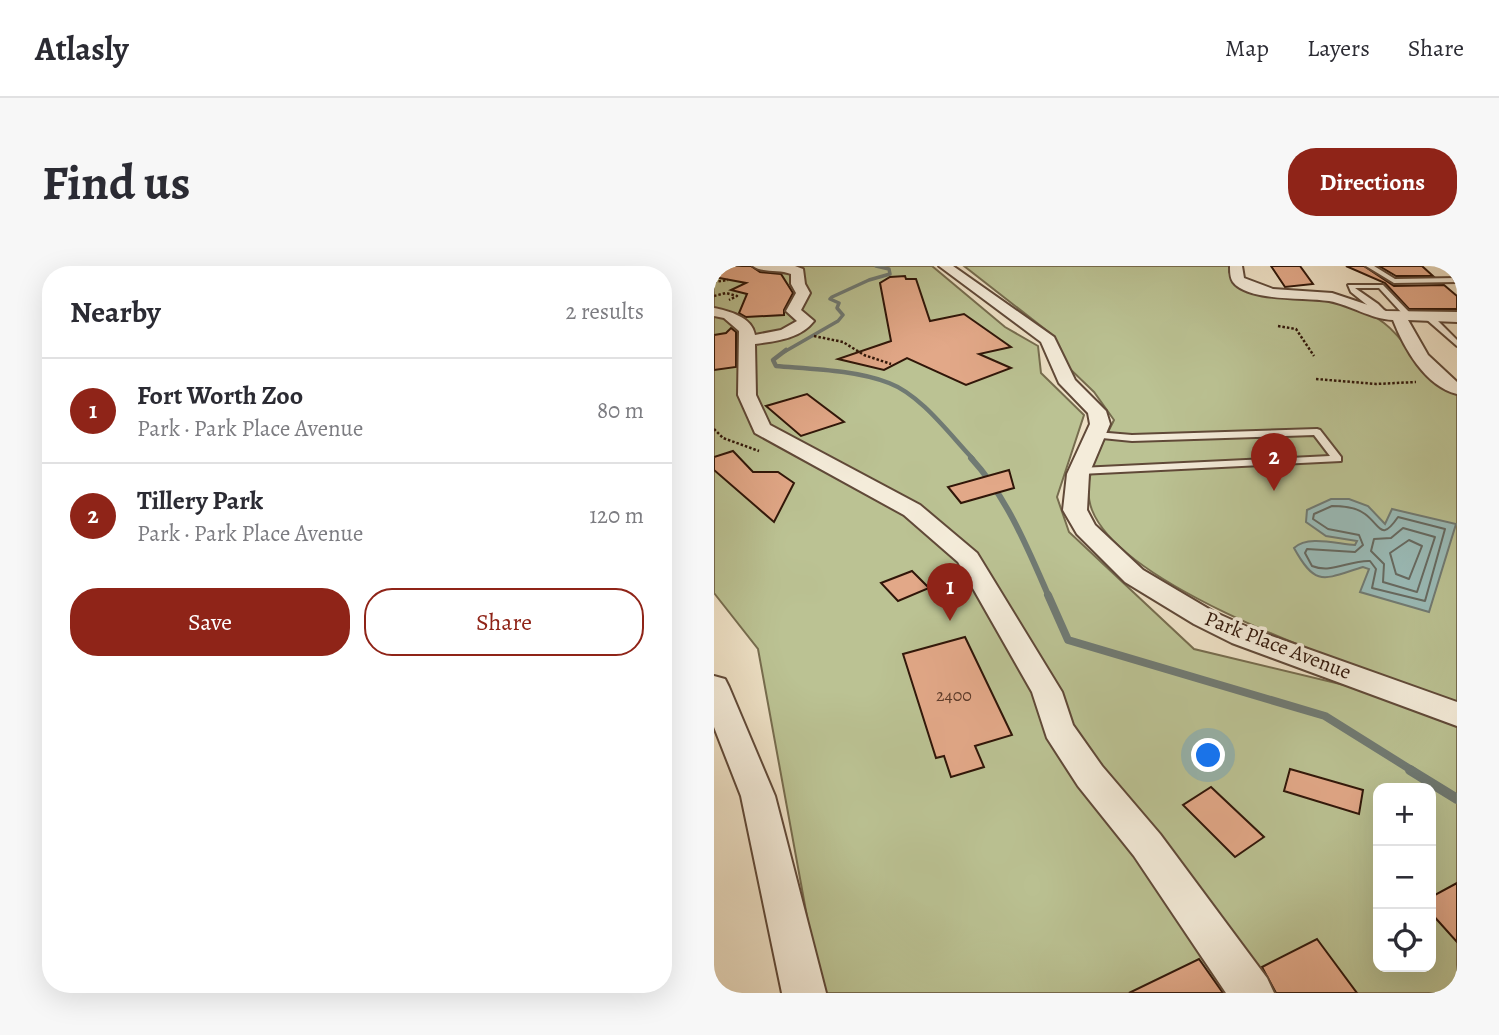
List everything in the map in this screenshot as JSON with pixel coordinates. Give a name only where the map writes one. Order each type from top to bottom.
[{"type":"street","points":[[747,341],[798,329],[806,321],[793,311],[803,293],[798,284],[798,272],[783,267],[760,266]]},
{"type":"street","points":[[945,266],[1048,340],[1068,383],[1097,411],[1100,424],[1096,435]]},
{"type":"street","points":[[1237,272],[1244,284],[1271,293],[1332,297],[1392,316],[1457,317]]},
{"type":"street","points":[[725,305],[726,314],[747,330],[747,395],[762,429],[912,510],[968,558],[1047,692],[1058,730],[1090,776],[1147,845],[1252,993]]},
{"type":"street","points":[[1392,316],[1426,364],[1443,381],[1457,389]]},
{"type":"street","name":"Park Place Avenue","points":[[1096,435],[1080,471],[1074,496],[1075,510],[1085,529],[1134,576],[1204,618],[1242,636],[1457,714]]},
{"type":"street","points":[[714,687],[758,796],[804,993]]},
{"type":"lane","points":[[1369,266],[1394,281],[1457,280]]},
{"type":"lane","points":[[1350,286],[1381,286],[1405,312],[1392,316],[1350,286]]},
{"type":"lane","points":[[1429,317],[1457,344]]},
{"type":"lane","points":[[1080,471],[1337,459],[1317,432],[1132,438],[1096,435]]},
{"type":"path","points":[[714,282],[729,280]]},
{"type":"path","points":[[725,305],[741,299]]},
{"type":"path","points":[[1278,326],[1296,329],[1314,356]]},
{"type":"path","points":[[827,339],[843,342],[864,355],[891,363]]},
{"type":"path","points":[[1316,379],[1376,384],[1419,382]]},
{"type":"green space","points":[[714,266],[932,266],[1005,327],[1038,346],[1041,373],[1084,415],[1057,497],[1069,532],[1194,649],[1457,712],[1457,993],[821,993],[758,649],[714,593]]},
{"type":"green space","points":[[964,266],[1229,266],[1229,272],[1237,284],[1334,301],[1370,314],[1384,323],[1434,379],[1457,392],[1457,704],[1313,651],[1200,600],[1151,571],[1114,541],[1092,510],[1089,487],[1098,452],[1114,420],[1094,392],[1069,368],[1051,334]]},
{"type":"water","points":[[1331,499],[1349,499],[1368,506],[1385,524],[1392,509],[1456,524],[1429,612],[1360,592],[1369,569],[1363,567],[1330,577],[1315,575],[1309,570],[1294,548],[1300,544],[1323,541],[1355,545],[1357,541],[1326,536],[1306,522],[1307,510]]},
{"type":"building","points":[[714,266],[751,266],[760,272],[781,274],[793,293],[784,315],[746,317],[739,313],[747,294],[731,290],[746,283],[714,277]]},
{"type":"building","points":[[1271,266],[1300,266],[1313,284],[1285,287]]},
{"type":"building","points":[[1346,266],[1364,266],[1394,286],[1444,285],[1457,296],[1457,309],[1409,309],[1385,283]]},
{"type":"building","points":[[1379,266],[1422,266],[1433,276],[1396,276]]},
{"type":"building","points":[[905,276],[906,279],[916,279],[930,321],[964,314],[1011,347],[979,354],[1011,368],[966,385],[907,358],[884,370],[838,359],[891,341],[880,283],[890,277]]},
{"type":"building","points":[[731,328],[736,332],[736,367],[714,370],[714,335],[726,333]]},
{"type":"building","points":[[807,394],[844,422],[801,436],[766,406]]},
{"type":"building","points":[[733,451],[753,472],[778,472],[794,483],[774,522],[714,470],[714,457]]},
{"type":"building","points":[[1009,470],[1014,488],[961,503],[948,487]]},
{"type":"building","points":[[912,571],[929,588],[898,601],[881,583]]},
{"type":"building","points":[[965,637],[1012,735],[975,746],[984,767],[951,777],[944,756],[936,758],[903,654]]},
{"type":"building","points":[[1290,769],[1363,790],[1359,814],[1284,791]]},
{"type":"building","points":[[1211,787],[1264,837],[1235,857],[1183,805]]},
{"type":"building","points":[[1457,883],[1457,942],[1436,919],[1436,894]]},
{"type":"building","points":[[1317,939],[1357,993],[1276,993],[1262,967]]},
{"type":"building","points":[[1199,959],[1223,993],[1129,993]]},
{"type":"waterway","points":[[784,352],[838,321],[843,315],[837,308],[839,303],[830,299],[832,297],[869,280],[890,274],[889,269],[876,266]]},
{"type":"waterway","points":[[786,350],[773,360],[776,366],[862,375],[901,389],[924,406],[973,459]]},
{"type":"waterway","points":[[971,458],[1006,506],[1049,597]]},
{"type":"waterway","points":[[1048,595],[1068,640],[1325,716],[1413,771]]},
{"type":"waterway","points":[[1410,770],[1457,799]]},
{"type":"place","name":"Tillery Park","points":[[1274,491]]},
{"type":"place","name":"Fort Worth Zoo","points":[[950,621]]}]
